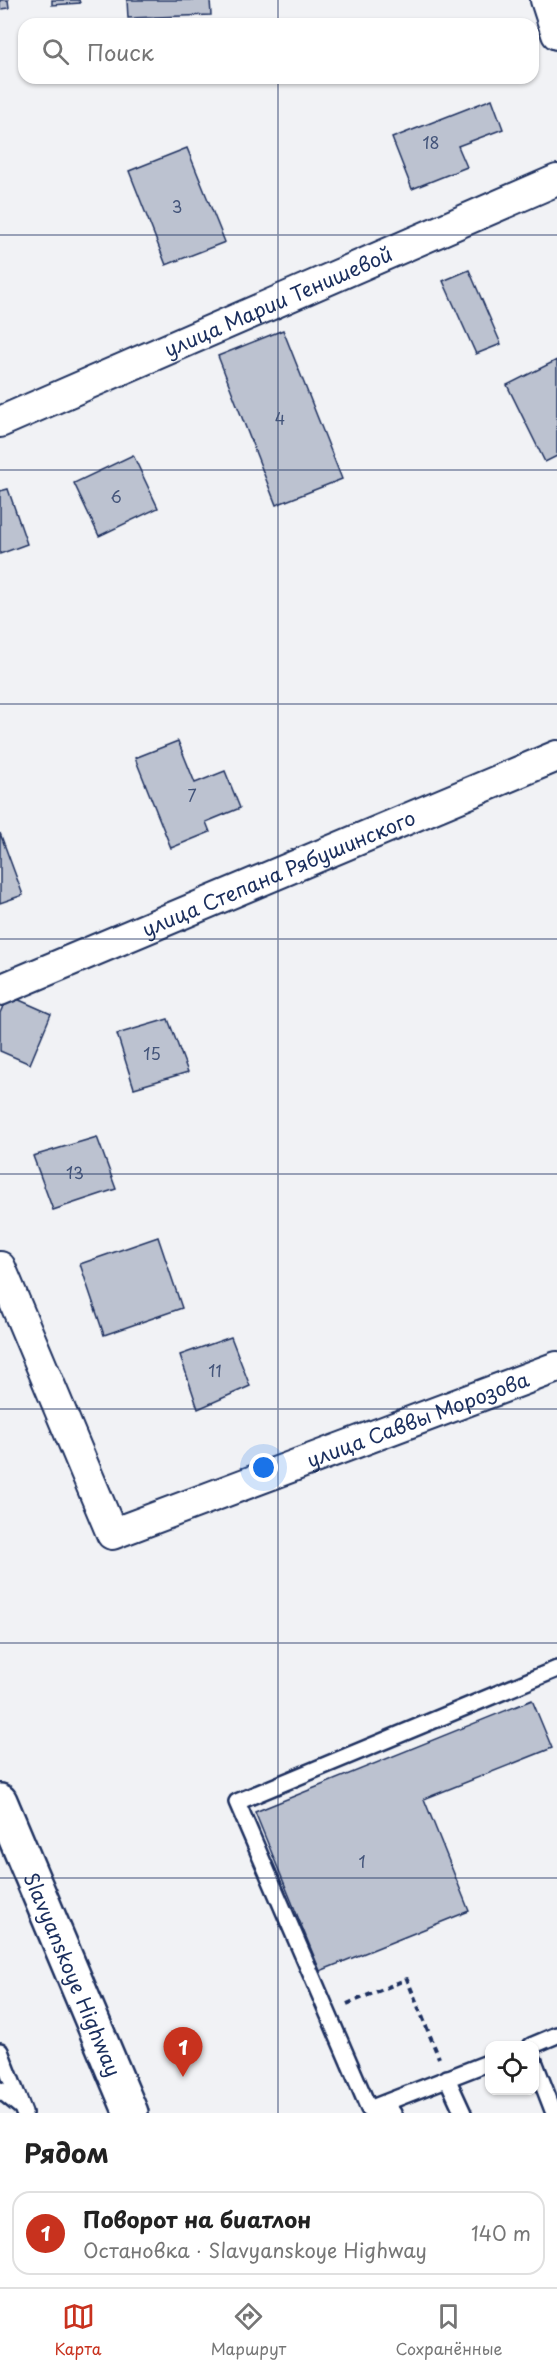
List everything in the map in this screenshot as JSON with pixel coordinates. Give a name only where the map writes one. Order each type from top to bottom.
[{"type":"main road","name":"Slavyanskoye Highway","points":[[0,1801],[132,2113]]},
{"type":"street","points":[[546,0],[557,34]]},
{"type":"street","name":"улица Марии Тенишевой","points":[[0,422],[557,180]]},
{"type":"street","name":"улица Степана Рябушинского","points":[[0,990],[557,756]]},
{"type":"street","name":"улица Саввы Морозова","points":[[0,1267],[111,1534],[557,1366]]},
{"type":"lane","points":[[369,2109],[237,1802],[557,1669]]},
{"type":"lane","points":[[539,2043],[557,2035]]},
{"type":"lane","points":[[0,2051],[23,2110]]},
{"type":"lane","points":[[369,2109],[485,2064]]},
{"type":"lane","points":[[539,2074],[554,2113]]},
{"type":"lane","points":[[447,2078],[463,2113]]},
{"type":"lane","points":[[0,2090],[23,2110]]},
{"type":"lane","points":[[369,2109],[393,2113]]},
{"type":"path","points":[[328,2012],[407,1978],[447,2078]]},
{"type":"building","points":[[0,0],[8,0],[9,8],[0,9]]},
{"type":"building","points":[[52,0],[79,0],[80,3],[52,5]]},
{"type":"building","points":[[127,0],[210,0],[211,15],[128,18]]},
{"type":"building","points":[[492,99],[503,129],[458,146],[467,167],[412,189],[392,138]]},
{"type":"building","points":[[187,148],[225,242],[166,265],[129,171]]},
{"type":"building","points":[[469,270],[501,344],[476,354],[443,281]]},
{"type":"building","points":[[283,330],[342,479],[276,505],[218,356]]},
{"type":"building","points":[[557,360],[557,456],[545,462],[507,385]]},
{"type":"building","points":[[133,455],[158,508],[99,536],[74,483]]},
{"type":"building","points":[[8,489],[27,544],[0,554],[0,491]]},
{"type":"building","points":[[178,741],[195,783],[225,771],[240,808],[206,822],[210,832],[171,848],[135,758]]},
{"type":"building","points":[[0,833],[23,895],[0,903]]},
{"type":"building","points":[[8,995],[51,1014],[30,1064],[0,1051],[0,1013]]},
{"type":"building","points":[[168,1019],[188,1072],[134,1088],[117,1034]]},
{"type":"building","points":[[97,1137],[116,1189],[53,1210],[33,1156]]},
{"type":"building","points":[[158,1237],[182,1308],[104,1335],[80,1264]]},
{"type":"building","points":[[231,1337],[250,1386],[198,1409],[180,1355]]},
{"type":"building","points":[[532,1700],[552,1748],[424,1799],[469,1911],[320,1971],[255,1812]]},
{"type":"place","name":"Поворот на биатлон","points":[[183,2077]]}]
